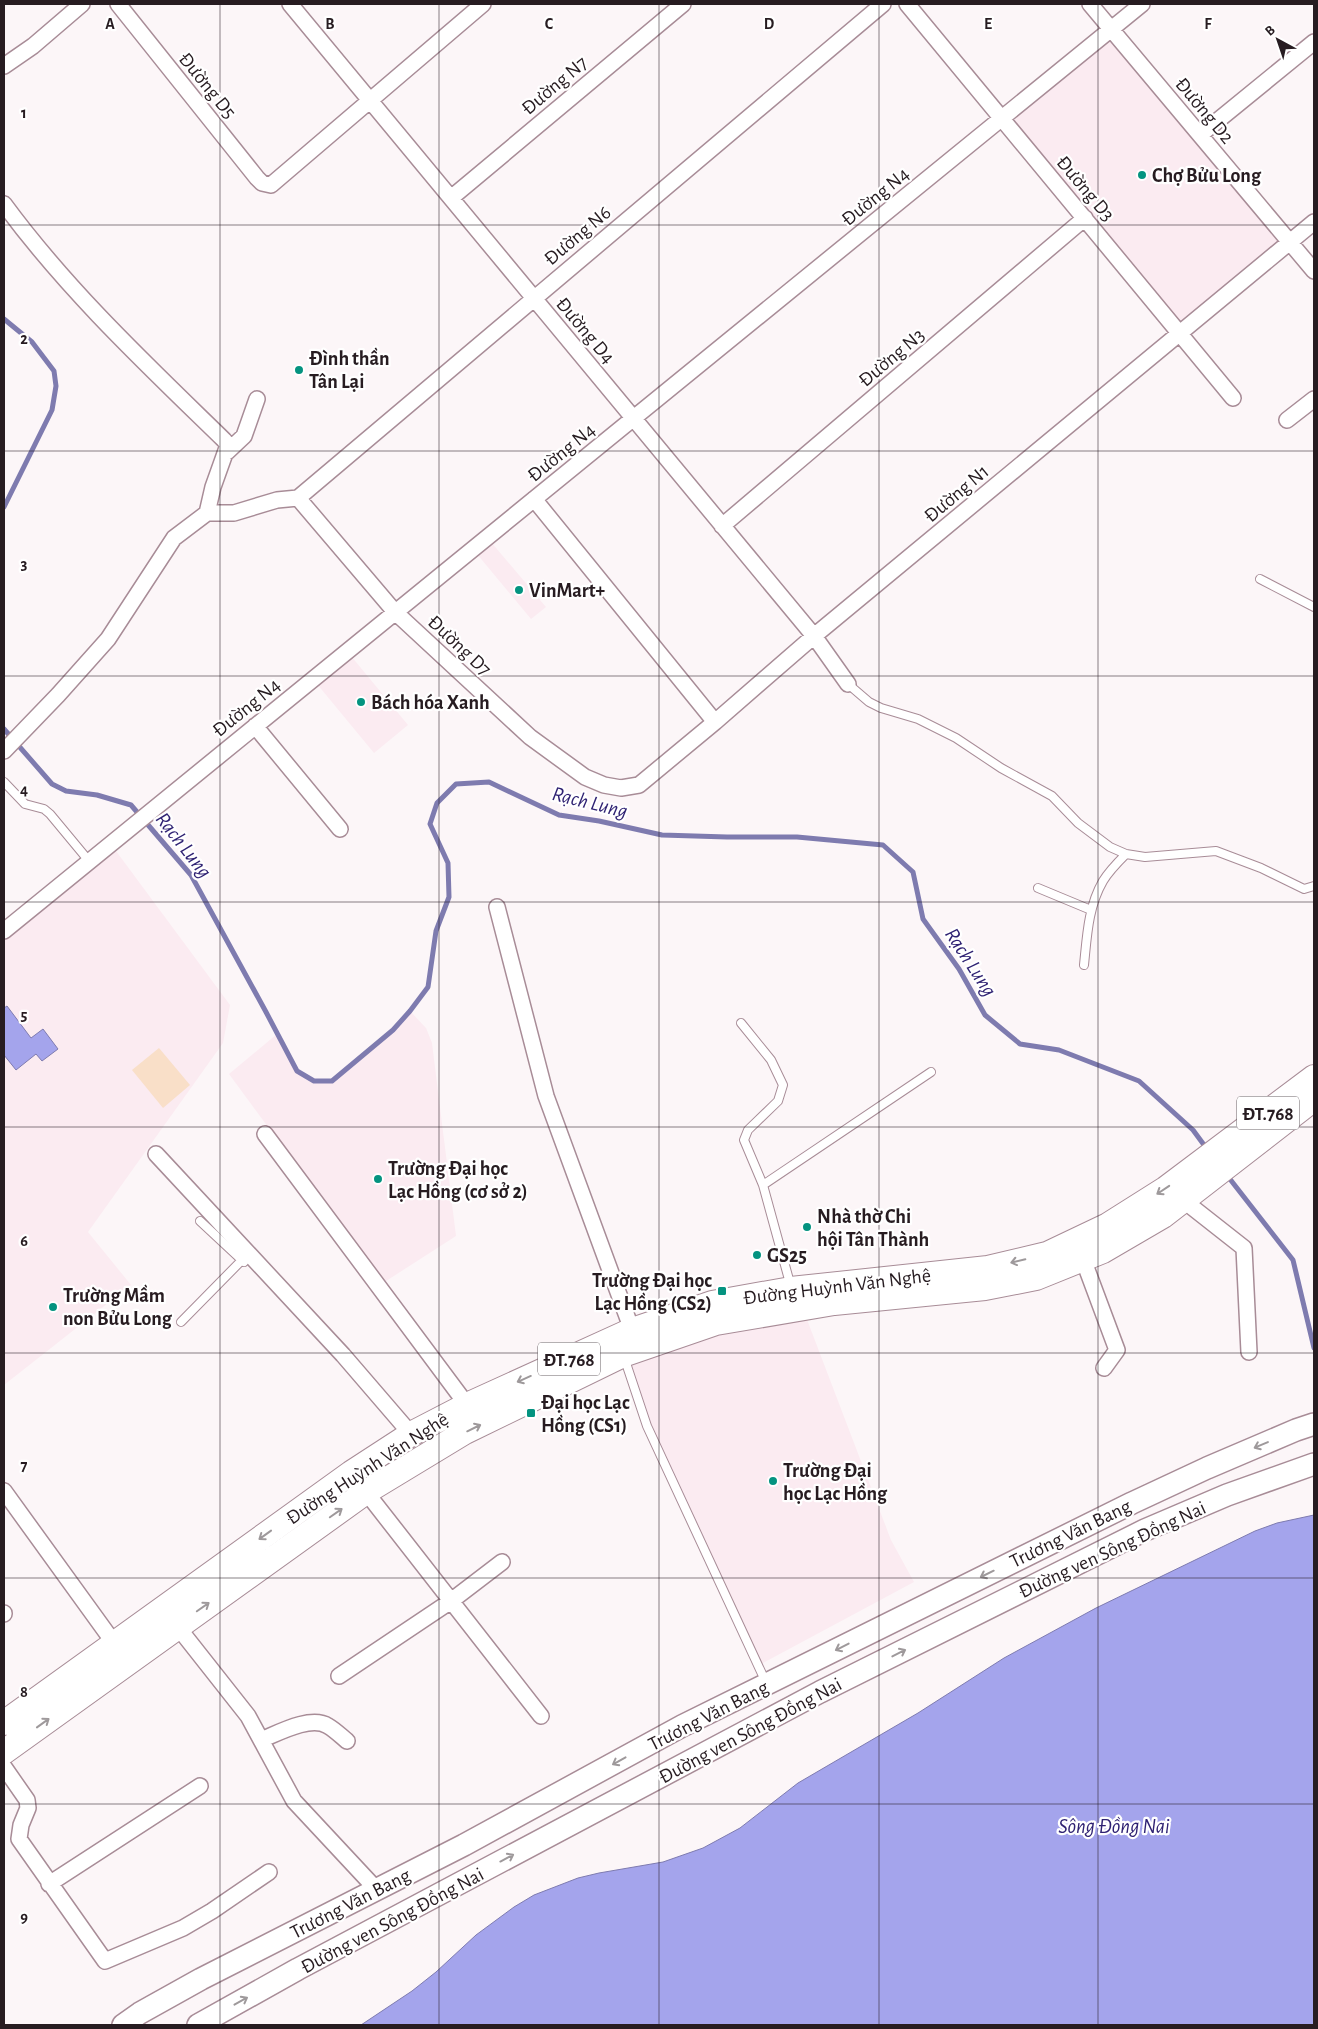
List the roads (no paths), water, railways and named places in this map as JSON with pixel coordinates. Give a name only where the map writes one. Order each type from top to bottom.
[{"type":"main road","name":"Đường Huỳnh Văn Nghệ","points":[[4,1752],[366,1492],[465,1432],[714,1313],[985,1288],[1036,1278],[1104,1251],[1163,1216],[1183,1200],[1217,1162],[1314,1077]]},
{"type":"main road","name":"Đường Huỳnh Văn Nghệ","points":[[4,1723],[351,1473],[412,1434],[467,1405],[632,1330],[714,1313],[792,1289],[988,1268],[1047,1254],[1108,1225],[1165,1189],[1217,1162],[1314,1099]]},
{"type":"main road","name":"Trương Văn Bang","points":[[123,2025],[140,2013],[201,1979],[464,1845],[682,1726],[971,1581],[1132,1503],[1207,1468],[1310,1425]]},
{"type":"main road","name":"Đường ven Sông Đồng Nai","points":[[198,2025],[306,1964],[820,1692],[1145,1530],[1226,1495],[1314,1464]]},
{"type":"main road","points":[[114,1643],[128,1662]]},
{"type":"street","points":[[4,66],[33,46],[82,4]]},
{"type":"street","name":"Đường D5","points":[[118,4],[262,183],[271,184],[370,100]]},
{"type":"street","name":"Đường D4","points":[[290,4],[814,636],[848,684]]},
{"type":"street","points":[[370,100],[482,4]]},
{"type":"street","name":"Đường N7","points":[[451,198],[683,4]]},
{"type":"street","name":"Đường N6","points":[[298,498],[883,4]]},
{"type":"street","name":"Đường D3","points":[[907,4],[1233,398]]},
{"type":"street","name":"Đường D2","points":[[1090,4],[1314,271]]},
{"type":"street","name":"Đường N4","points":[[4,931],[1142,4]]},
{"type":"street","points":[[1200,136],[1314,42]]},
{"type":"street","points":[[4,204],[30,240],[122,342],[228,446],[213,487],[207,513]]},
{"type":"street","name":"Đường N3","points":[[722,526],[1085,218]]},
{"type":"street","name":"Đường N1","points":[[621,788],[639,784],[715,722],[814,636],[1314,222]]},
{"type":"street","points":[[227,452],[244,436],[257,399]]},
{"type":"street","points":[[1287,420],[1314,399]]},
{"type":"street","points":[[7,748],[108,639],[174,538],[207,513],[234,513],[277,500],[298,498]]},
{"type":"street","name":"Đường D7","points":[[298,498],[395,612],[530,737],[585,778],[604,785],[621,788]]},
{"type":"street","points":[[534,499],[715,722]]},
{"type":"street","points":[[255,726],[340,830]]},
{"type":"street","points":[[497,907],[546,1096],[632,1330]]},
{"type":"street","points":[[266,1134],[467,1405]]},
{"type":"street","points":[[156,1154],[343,1354],[412,1434]]},
{"type":"street","points":[[1183,1200],[1244,1248],[1249,1352]]},
{"type":"street","points":[[1083,1259],[1117,1350],[1104,1368]]},
{"type":"street","points":[[4,1491],[10,1512],[114,1643]]},
{"type":"street","points":[[366,1492],[541,1716]]},
{"type":"street","points":[[340,1676],[451,1601],[502,1562]]},
{"type":"street","points":[[177,1626],[243,1709],[294,1800],[376,1890]]},
{"type":"street","points":[[261,1740],[294,1726],[314,1722],[327,1725],[346,1741]]},
{"type":"street","points":[[4,1767],[27,1800],[28,1808],[21,1825],[19,1839],[105,1961],[183,1928],[212,1911],[269,1872]]},
{"type":"street","points":[[49,1884],[200,1786]]},
{"type":"lane","points":[[1260,578],[1314,607]]},
{"type":"lane","points":[[848,684],[869,702],[881,708],[918,719],[956,738],[1001,768],[1052,796],[1078,823],[1110,847],[1126,854],[1144,857],[1216,851],[1261,868],[1304,889],[1314,886]]},
{"type":"lane","points":[[4,782],[25,804],[44,809],[50,814],[89,862]]},
{"type":"lane","points":[[1084,965],[1088,921],[1095,896],[1104,880],[1126,854]]},
{"type":"lane","points":[[1038,888],[1091,910]]},
{"type":"lane","points":[[741,1024],[771,1060],[783,1085],[778,1101],[748,1130],[744,1140],[763,1185],[792,1289]]},
{"type":"lane","points":[[763,1185],[931,1072]]},
{"type":"lane","points":[[200,1221],[242,1260],[266,1272]]},
{"type":"lane","points":[[181,1322],[242,1260]]},
{"type":"lane","points":[[623,1355],[647,1426],[763,1676]]},
{"type":"water","points":[[7,1006],[31,1038],[43,1029],[58,1049],[42,1061],[36,1054],[16,1070],[4,1055],[4,1008]]},
{"type":"water","name":"Sông Đồng Nai","points":[[1314,1515],[1314,2025],[361,2025],[412,1991],[436,1972],[476,1935],[534,1895],[578,1878],[663,1862],[703,1848],[740,1828],[798,1783],[918,1713],[1004,1658],[1096,1608],[1255,1531],[1277,1523]]},
{"type":"waterway","name":"Rạch Lung","points":[[4,319],[32,342],[54,371],[56,386],[52,410],[4,507]]},
{"type":"waterway","name":"Rạch Lung","points":[[4,729],[52,784],[66,791],[97,795],[131,805],[191,875],[297,1071],[314,1081],[332,1081],[393,1030],[428,987],[436,931],[449,897],[448,863],[430,824],[437,803],[456,784],[489,782],[559,815],[599,821],[662,835],[797,837],[883,845],[913,872],[923,919],[959,969],[985,1015],[1020,1044],[1059,1050],[1139,1081],[1193,1130],[1207,1149]]},
{"type":"waterway","name":"Rạch Lung","points":[[1226,1174],[1293,1260],[1314,1348]]},
{"type":"place","name":"Chợ Bửu Long","points":[[1142,175]]},
{"type":"place","name":"Đình thần Tân Lại","points":[[299,370]]},
{"type":"place","name":"VinMart+","points":[[519,590]]},
{"type":"place","name":"Bách hóa Xanh","points":[[361,702]]},
{"type":"place","name":"Trường Đại học Lạc Hồng (cơ sở 2)","points":[[378,1179]]},
{"type":"place","name":"Nhà thờ Chi hội Tân Thành","points":[[807,1227]]},
{"type":"place","name":"GS25","points":[[757,1255]]},
{"type":"place","name":"Trường Đại học Lạc Hồng (CS2)","points":[[722,1291]]},
{"type":"place","name":"Trường Mầm non Bửu Long","points":[[53,1307]]},
{"type":"place","name":"Đại học Lạc Hồng (CS1)","points":[[531,1413]]},
{"type":"place","name":"Trường Đại học Lạc Hồng","points":[[773,1481]]}]
